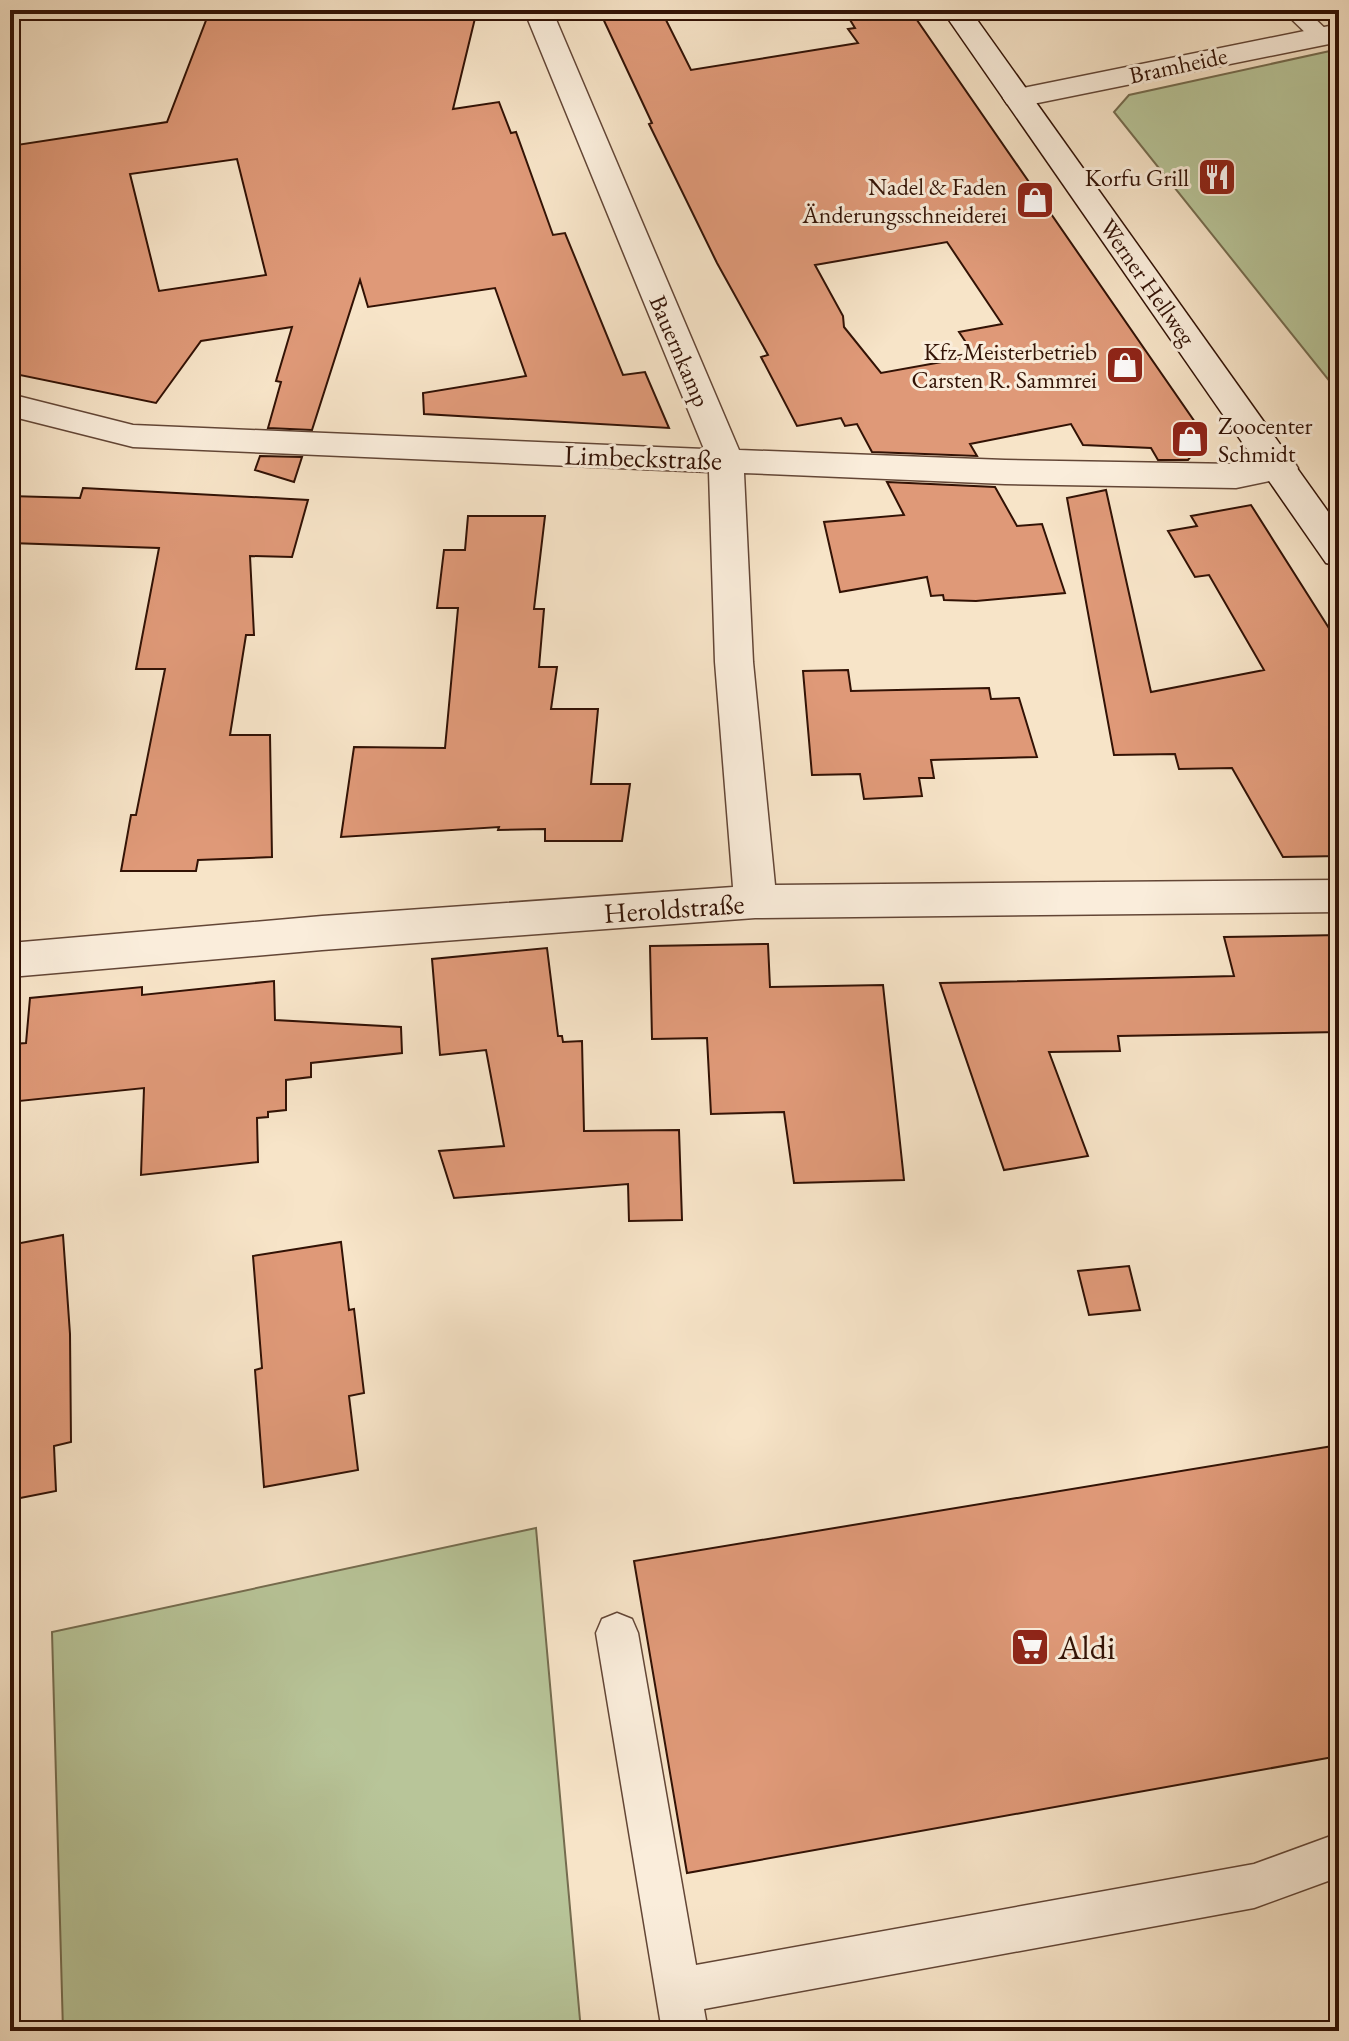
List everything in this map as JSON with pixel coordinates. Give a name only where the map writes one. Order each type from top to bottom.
[{"type":"street","name":"Bauernkamp","points":[[538,10],[726,460],[734,662],[755,902]]},
{"type":"street","name":"Werner Hellweg","points":[[956,10],[1339,554]]},
{"type":"street","name":"Bramheide","points":[[1018,98],[1330,34]]},
{"type":"street","name":"Limbeckstraße","points":[[10,405],[133,436],[1005,472],[1236,476],[1280,468]]},
{"type":"street","name":"Heroldstraße","points":[[10,960],[337,932],[755,902],[1339,896]]},
{"type":"lane","points":[[1293,10],[1330,34]]},
{"type":"lane","points":[[617,1633],[682,2011],[1254,1886],[1339,1855]]},
{"type":"green space","points":[[1339,49],[1339,393],[1114,112],[1129,95]]},
{"type":"green space","points":[[536,1528],[581,2031],[63,2031],[52,1632]]},
{"type":"building","points":[[210,10],[477,10],[453,109],[499,102],[511,133],[516,132],[553,235],[565,233],[623,375],[645,372],[669,428],[424,414],[423,393],[526,376],[495,288],[368,307],[360,280],[312,430],[268,428],[281,382],[276,381],[292,327],[201,341],[156,403],[10,373],[10,146],[167,122]],"holes":[[[237,159],[266,275],[159,291],[130,174]]]},
{"type":"building","points":[[599,10],[661,10],[691,70],[858,43],[848,29],[855,28],[844,10],[910,10],[1206,438],[1188,460],[1158,460],[1151,448],[1083,445],[1071,424],[970,444],[977,456],[872,452],[857,424],[845,426],[841,418],[797,426],[761,357],[768,355],[717,263],[649,124],[652,123]],"holes":[[[947,242],[1002,324],[959,332],[975,356],[881,373],[844,327],[843,316],[815,265]]]},
{"type":"building","points":[[260,456],[302,457],[294,482],[255,470]]},
{"type":"building","points":[[887,482],[995,487],[1017,526],[1042,524],[1065,593],[976,601],[944,600],[943,595],[931,596],[927,577],[840,592],[824,522],[904,515]]},
{"type":"building","points":[[83,488],[308,500],[292,557],[250,556],[254,635],[246,635],[230,735],[270,735],[272,857],[198,860],[196,871],[121,871],[131,815],[136,815],[165,669],[136,669],[159,548],[10,543],[10,496],[80,498]]},
{"type":"building","points":[[1106,490],[1151,692],[1264,670],[1209,575],[1195,577],[1168,531],[1197,526],[1191,516],[1251,505],[1339,644],[1339,856],[1283,857],[1232,768],[1179,769],[1175,754],[1114,755],[1067,498]]},
{"type":"building","points":[[468,516],[545,516],[534,609],[544,609],[539,667],[557,667],[551,709],[598,709],[591,784],[630,784],[622,841],[545,841],[545,829],[498,830],[499,827],[341,837],[354,747],[445,748],[458,608],[437,608],[444,550],[465,550]]},
{"type":"building","points":[[848,670],[851,691],[989,688],[991,699],[1019,698],[1037,757],[931,760],[934,778],[919,778],[922,796],[864,799],[860,774],[812,775],[803,671]]},
{"type":"building","points":[[1339,935],[1339,1032],[1118,1036],[1120,1051],[1049,1052],[1088,1156],[1004,1170],[940,983],[1234,976],[1224,937]]},
{"type":"building","points":[[768,944],[770,987],[883,985],[904,1180],[794,1183],[784,1112],[711,1114],[707,1038],[652,1039],[650,946]]},
{"type":"building","points":[[547,948],[558,1036],[562,1036],[563,1042],[582,1041],[584,1131],[679,1130],[682,1220],[629,1221],[628,1184],[454,1198],[439,1151],[504,1146],[486,1050],[440,1055],[432,959]]},
{"type":"building","points":[[274,981],[275,1020],[401,1027],[402,1053],[311,1063],[311,1077],[286,1080],[286,1110],[268,1112],[268,1117],[257,1118],[258,1162],[141,1175],[144,1088],[10,1102],[13,1044],[26,1043],[30,998],[142,987],[142,995]]},
{"type":"building","points":[[63,1235],[70,1334],[71,1442],[54,1446],[56,1491],[10,1500],[10,1245]]},
{"type":"building","points":[[341,1242],[349,1310],[354,1309],[364,1393],[349,1396],[358,1470],[264,1487],[255,1370],[262,1368],[253,1256]]},
{"type":"building","points":[[1129,1266],[1140,1310],[1089,1315],[1078,1271]]},
{"type":"building","points":[[1339,1445],[1339,1756],[687,1873],[634,1561]]},
{"type":"place","name":"Korfu Grill","points":[[1217,177]]},
{"type":"place","name":"Nadel & Faden Änderungsschneiderei","points":[[1035,200]]},
{"type":"place","name":"Kfz-Meisterbetrieb Carsten R. Sammrei","points":[[1125,365]]},
{"type":"place","name":"Zoocenter Schmidt","points":[[1190,439]]},
{"type":"place","name":"Aldi","points":[[1030,1647]]}]
